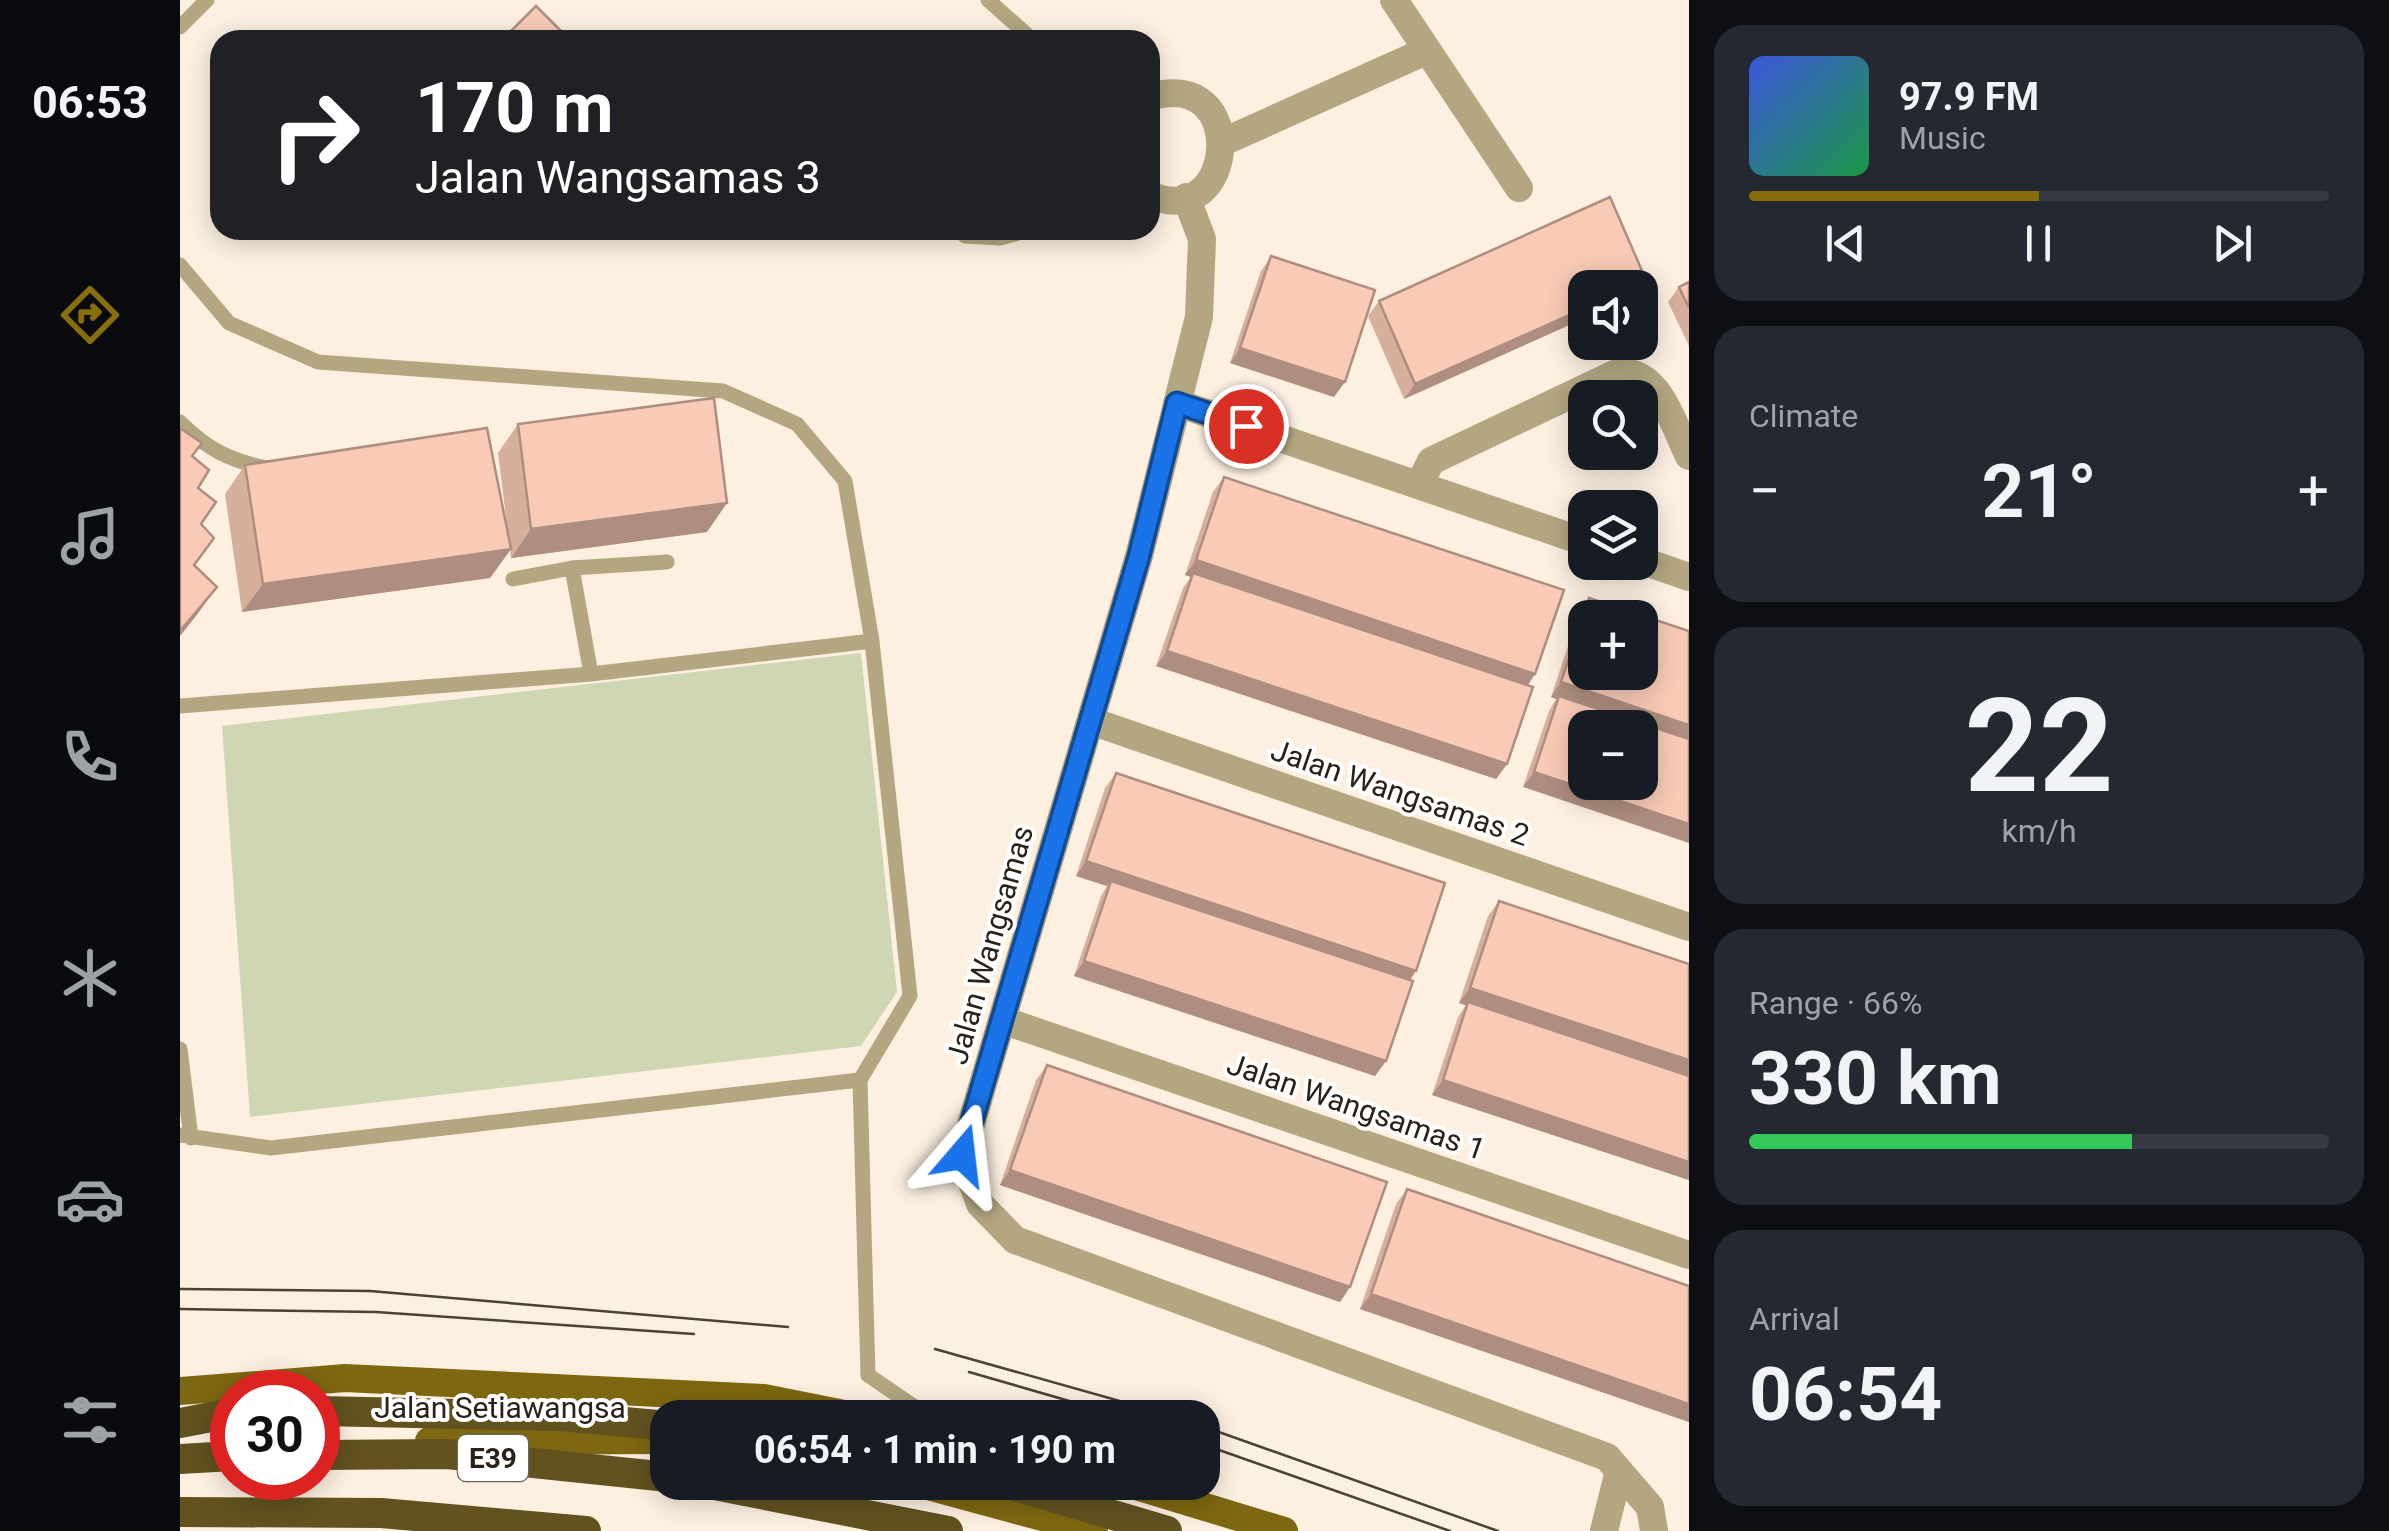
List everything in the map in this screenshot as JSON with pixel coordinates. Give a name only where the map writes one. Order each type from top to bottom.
[{"type":"highway","name":"E39","points":[[340,1411],[521,1414],[650,1425]]},
{"type":"highway","points":[[180,1423],[210,1417]]},
{"type":"highway","name":"E39","points":[[340,1450],[447,1454],[650,1475]]},
{"type":"highway","points":[[180,1459],[210,1457]]},
{"type":"highway","points":[[790,1500],[948,1531]]},
{"type":"highway","points":[[1063,1500],[1167,1531]]},
{"type":"highway","name":"E39","points":[[180,1512],[381,1513],[586,1531]]},
{"type":"main road","points":[[180,1390],[345,1378],[762,1400]]},
{"type":"main road","name":"Jalan Setiawangsa","points":[[340,1449],[650,1440]]},
{"type":"main road","points":[[979,1500],[1094,1531]]},
{"type":"main road","points":[[1182,1500],[1284,1531]]},
{"type":"main road","points":[[326,1524],[502,1531]]},
{"type":"street","points":[[1394,0],[1519,188]]},
{"type":"street","points":[[1223,142],[1426,50]]},
{"type":"street","points":[[1160,97],[1181,94],[1199,102],[1218,124],[1223,142],[1215,174],[1186,198],[1160,198]]},
{"type":"street","name":"Jalan Wangsamas","points":[[1186,198],[1202,239],[1199,317],[1139,556],[962,1155],[980,1204],[1015,1240],[1607,1457],[1652,1519]]},
{"type":"street","points":[[1419,485],[1430,461],[1619,372],[1634,371],[1650,379],[1689,456]]},
{"type":"street","points":[[1177,403],[1568,536]]},
{"type":"street","points":[[1658,566],[1689,577]]},
{"type":"street","name":"Jalan Wangsamas 2","points":[[1090,721],[1689,927]]},
{"type":"street","name":"Jalan Wangsamas 1","points":[[1002,1020],[1689,1255]]},
{"type":"street","points":[[1606,1527],[1618,1475]]},
{"type":"lane","points":[[180,28],[207,0]]},
{"type":"lane","points":[[988,0],[1022,30]]},
{"type":"lane","points":[[180,265],[229,323],[318,362],[723,391],[796,424],[845,481],[872,641],[910,996],[860,1080],[868,1374],[906,1400]]},
{"type":"lane","points":[[180,422],[205,446],[232,461],[292,469]]},
{"type":"lane","points":[[512,579],[572,568],[667,562]]},
{"type":"lane","points":[[572,568],[592,674]]},
{"type":"lane","points":[[180,706],[592,674],[872,641]]},
{"type":"lane","points":[[180,1049],[186,1136],[271,1148],[860,1080]]},
{"type":"green space","points":[[861,653],[897,992],[861,1046],[250,1117],[222,726]]},
{"type":"building","points":[[536,6],[560,30],[512,30]]},
{"type":"building","points":[[1610,197],[1642,270],[1568,270],[1568,316],[1415,384],[1379,301]]},
{"type":"building","points":[[1271,256],[1375,290],[1345,382],[1240,348]]},
{"type":"building","points":[[1689,282],[1689,308],[1679,287]]},
{"type":"building","points":[[714,398],[727,503],[531,529],[518,424]]},
{"type":"building","points":[[180,428],[202,443],[192,456],[209,470],[198,488],[216,502],[201,524],[214,538],[194,565],[217,587],[180,631]]},
{"type":"building","points":[[487,428],[511,549],[263,584],[245,465]]},
{"type":"building","points":[[1224,477],[1564,590],[1535,674],[1196,560]]},
{"type":"building","points":[[1193,573],[1533,687],[1507,764],[1167,651]]},
{"type":"building","points":[[1658,621],[1689,631],[1689,725],[1658,715],[1658,710],[1644,710],[1585,690],[1658,690]]},
{"type":"building","points":[[1568,661],[1568,684],[1561,682]]},
{"type":"building","points":[[1559,696],[1601,710],[1568,710],[1568,783],[1534,772]]},
{"type":"building","points":[[1658,729],[1689,739],[1689,824],[1617,800],[1658,800]]},
{"type":"building","points":[[1116,773],[1445,883],[1416,971],[1086,861]]},
{"type":"building","points":[[1111,881],[1413,981],[1386,1061],[1084,961]]},
{"type":"building","points":[[1499,901],[1689,964],[1689,1060],[1470,988]]},
{"type":"building","points":[[1468,1002],[1689,1076],[1689,1162],[1443,1080]]},
{"type":"building","points":[[1047,1065],[1387,1182],[1350,1287],[1010,1170]]},
{"type":"building","points":[[1407,1189],[1689,1286],[1689,1404],[1371,1294]]},
{"type":"tram line","points":[[180,1289],[370,1291],[788,1327]]},
{"type":"tram line","points":[[180,1309],[376,1312],[694,1334]]},
{"type":"tram line","points":[[935,1349],[1116,1400]]},
{"type":"tram line","points":[[969,1372],[1066,1400]]},
{"type":"tram line","points":[[1220,1432],[1498,1531]]},
{"type":"tram line","points":[[1220,1450],[1450,1531]]},
{"type":"route","points":[[962,1155],[1139,556],[1177,403],[1246,426]]}]
